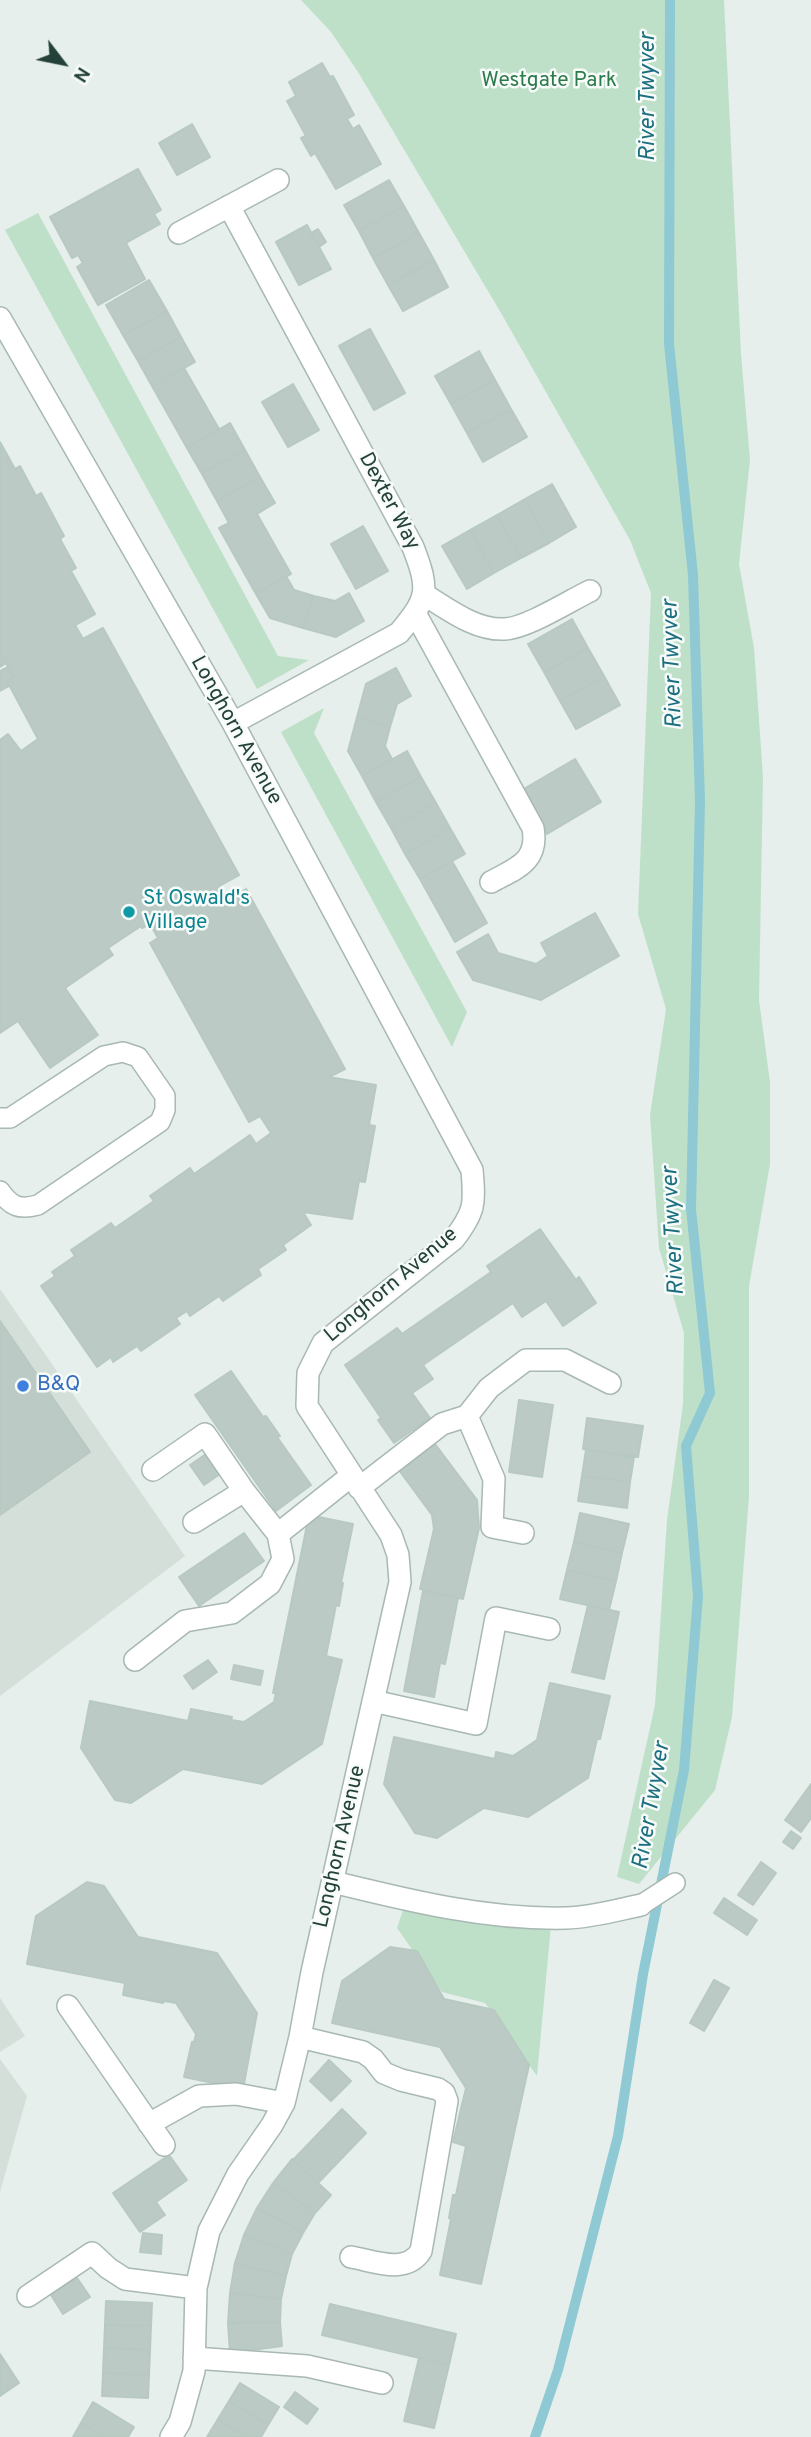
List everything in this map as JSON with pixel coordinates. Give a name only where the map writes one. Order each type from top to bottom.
[{"type":"street","points":[[179,233],[278,180]]},
{"type":"street","name":"Dexter Way","points":[[229,206],[413,547],[425,575],[420,604],[533,828],[536,843],[526,862],[491,882]]},
{"type":"street","name":"Longhorn Avenue","points":[[0,318],[233,723],[472,1170],[475,1199],[468,1221],[454,1239],[323,1343],[308,1373],[307,1405],[391,1535],[398,1555],[400,1582],[284,2103],[238,2174],[209,2231],[196,2288],[194,2371],[180,2422],[171,2437]]},
{"type":"street","points":[[233,723],[398,633],[420,604],[488,628],[506,629],[524,624],[590,591]]},
{"type":"street","points":[[278,1534],[442,1424],[467,1416],[489,1388],[526,1360],[565,1360],[610,1383]]},
{"type":"street","points":[[467,1416],[494,1479],[492,1527],[523,1532]]},
{"type":"street","points":[[135,1660],[185,1622],[232,1613],[270,1584],[283,1559],[278,1534],[244,1491],[205,1434],[153,1470]]},
{"type":"street","points":[[194,1522],[244,1491]]},
{"type":"street","points":[[373,1701],[476,1724],[496,1618],[549,1629]]},
{"type":"street","points":[[333,1882],[407,1900],[502,1916],[569,1918],[642,1905]]},
{"type":"street","points":[[68,2006],[164,2145]]},
{"type":"street","points":[[300,2037],[363,2052],[373,2059],[384,2073],[438,2089],[444,2092],[447,2101],[421,2251],[417,2258],[397,2266],[351,2257]]},
{"type":"street","points":[[149,2124],[199,2096],[236,2094],[284,2103]]},
{"type":"street","points":[[28,2296],[92,2253],[125,2279],[196,2288]]},
{"type":"street","points":[[194,2358],[307,2366],[382,2383]]},
{"type":"lane","points":[[0,1118],[10,1118],[104,1056],[123,1052],[138,1057],[164,1096],[166,1110],[160,1122],[38,1205],[23,1209],[9,1203],[0,1191]]},
{"type":"lane","points":[[642,1905],[675,1883]]},
{"type":"shaded area","points":[[0,1289],[185,1556],[0,1696]]},
{"type":"shaded area","points":[[0,1998],[25,2036],[0,2052]]},
{"type":"shaded area","points":[[0,2059],[27,2096],[0,2192]]},
{"type":"green space","name":"Westgate Park","points":[[301,0],[724,0],[741,354],[750,460],[739,564],[754,648],[763,777],[759,1000],[770,1082],[770,1164],[749,1286],[749,1496],[732,1717],[715,1790],[639,1884],[617,1877],[655,1705],[667,1520],[683,1404],[684,1333],[659,1248],[650,1115],[666,1009],[638,914],[651,593],[630,540],[501,313],[358,72],[331,32]]},
{"type":"green space","points":[[38,213],[278,656],[309,660],[257,689],[5,230]]},
{"type":"green space","points":[[324,708],[314,733],[467,1012],[452,1047],[281,732]]},
{"type":"green space","points":[[403,1910],[483,1924],[551,1925],[537,2076],[485,2003],[442,1992],[397,1928]]},
{"type":"building","points":[[322,63],[330,77],[333,76],[354,115],[347,119],[353,129],[359,125],[381,164],[336,189],[315,153],[311,156],[301,138],[306,136],[287,101],[296,96],[289,82]]},
{"type":"building","points":[[192,124],[210,157],[177,175],[159,143]]},
{"type":"building","points":[[138,169],[161,210],[154,214],[160,224],[126,243],[145,279],[98,305],[77,267],[83,263],[78,255],[72,258],[50,217]]},
{"type":"building","points":[[389,180],[404,206],[359,231],[344,205]]},
{"type":"building","points":[[404,206],[419,233],[373,258],[359,231]]},
{"type":"building","points":[[307,225],[331,269],[299,285],[276,242]]},
{"type":"building","points":[[318,229],[326,242],[319,247],[311,233]]},
{"type":"building","points":[[419,233],[434,260],[388,285],[373,258]]},
{"type":"building","points":[[434,260],[448,287],[403,311],[388,285]]},
{"type":"building","points":[[149,280],[167,311],[123,335],[106,305]]},
{"type":"building","points":[[167,311],[181,337],[138,361],[123,335]]},
{"type":"building","points":[[370,329],[405,393],[374,410],[339,346]]},
{"type":"building","points":[[181,337],[195,362],[152,386],[138,361]]},
{"type":"building","points":[[479,351],[495,380],[451,404],[435,376]]},
{"type":"building","points":[[184,368],[219,429],[187,448],[152,386]]},
{"type":"building","points":[[495,380],[511,409],[467,433],[451,404]]},
{"type":"building","points":[[293,384],[319,430],[288,447],[262,402]]},
{"type":"building","points":[[511,409],[527,437],[483,462],[467,433]]},
{"type":"building","points":[[230,423],[245,450],[202,474],[187,448]]},
{"type":"building","name":"St Oswald's Village","points":[[0,442],[15,469],[20,466],[36,496],[41,493],[64,536],[60,539],[76,568],[71,571],[95,614],[75,625],[83,639],[103,628],[239,875],[219,886],[227,900],[246,889],[345,1069],[329,1077],[376,1085],[369,1125],[375,1126],[365,1182],[359,1181],[352,1219],[303,1212],[311,1225],[283,1245],[286,1250],[258,1269],[261,1275],[223,1301],[219,1296],[190,1316],[187,1311],[176,1318],[180,1324],[141,1351],[137,1346],[113,1362],[111,1357],[97,1367],[41,1286],[55,1276],[52,1272],[75,1256],[71,1250],[111,1223],[115,1228],[154,1201],[150,1196],[190,1168],[194,1174],[250,1135],[256,1144],[271,1133],[260,1116],[249,1122],[150,943],[158,938],[150,924],[142,928],[141,926],[108,948],[113,955],[65,988],[98,1035],[50,1068],[18,1021],[0,1033],[0,740],[8,734],[21,751],[38,739],[7,681],[14,677],[6,663],[0,667]]},
{"type":"building","points":[[245,450],[260,477],[217,501],[202,474]]},
{"type":"building","points":[[260,477],[275,503],[257,514],[291,574],[256,594],[219,528],[229,523],[217,501]]},
{"type":"building","points":[[552,484],[576,527],[549,543],[525,499]]},
{"type":"building","points":[[525,499],[549,543],[521,558],[497,515]]},
{"type":"building","points":[[497,515],[521,558],[494,573],[470,530]]},
{"type":"building","points":[[363,526],[388,571],[356,589],[331,544]]},
{"type":"building","points":[[470,530],[494,573],[467,589],[442,546]]},
{"type":"building","points":[[286,576],[294,590],[314,596],[303,628],[270,618],[256,594]]},
{"type":"building","points":[[349,593],[364,621],[336,637],[303,628],[314,596],[335,601]]},
{"type":"building","points":[[572,619],[588,648],[544,672],[528,644]]},
{"type":"building","points":[[588,648],[604,676],[560,701],[544,672]]},
{"type":"building","points":[[8,667],[14,677],[7,681],[9,686],[0,691],[0,671]]},
{"type":"building","points":[[396,668],[411,696],[397,704],[390,727],[357,717],[366,684]]},
{"type":"building","points":[[604,676],[620,705],[576,729],[560,701]]},
{"type":"building","points":[[357,717],[390,727],[385,746],[392,759],[362,776],[348,751]]},
{"type":"building","points":[[407,751],[421,777],[376,802],[362,776]]},
{"type":"building","points":[[575,759],[601,802],[547,834],[522,790]]},
{"type":"building","points":[[421,777],[436,803],[391,828],[376,802]]},
{"type":"building","points":[[436,803],[450,828],[405,854],[391,828]]},
{"type":"building","points":[[450,828],[465,854],[420,879],[405,854]]},
{"type":"building","points":[[452,861],[487,923],[455,942],[420,879]]},
{"type":"building","points":[[595,913],[619,956],[541,1000],[473,980],[457,952],[488,934],[498,953],[536,964],[548,956],[541,943]]},
{"type":"building","points":[[540,1229],[576,1280],[579,1277],[596,1303],[563,1326],[546,1301],[522,1317],[513,1303],[423,1365],[433,1379],[412,1393],[430,1418],[394,1443],[378,1420],[381,1418],[345,1365],[397,1328],[402,1334],[491,1272],[487,1266]]},
{"type":"building","name":"B&Q","points":[[0,1321],[90,1452],[0,1515]]},
{"type":"building","points":[[231,1371],[263,1417],[266,1416],[280,1436],[277,1437],[311,1485],[276,1511],[195,1395]]},
{"type":"building","points":[[519,1400],[553,1405],[542,1477],[509,1472]]},
{"type":"building","points":[[587,1418],[643,1426],[638,1457],[583,1449]]},
{"type":"building","points":[[432,1440],[477,1500],[479,1528],[463,1599],[420,1589],[434,1529],[432,1515],[396,1466]]},
{"type":"building","points":[[586,1450],[634,1457],[630,1482],[582,1476]]},
{"type":"building","points":[[209,1452],[223,1472],[204,1485],[190,1465]]},
{"type":"building","points":[[582,1476],[630,1482],[627,1508],[578,1501]]},
{"type":"building","points":[[580,1513],[629,1524],[622,1553],[574,1542]]},
{"type":"building","points":[[309,1515],[353,1524],[339,1606],[336,1605],[326,1656],[342,1660],[322,1744],[262,1784],[183,1769],[131,1803],[115,1800],[81,1748],[90,1701],[188,1721],[191,1709],[244,1722],[274,1702],[276,1693],[273,1693]]},
{"type":"building","points":[[244,1533],[264,1561],[199,1606],[179,1577]]},
{"type":"building","points":[[574,1542],[622,1553],[616,1581],[567,1570]]},
{"type":"building","points":[[567,1570],[616,1581],[609,1610],[560,1599]]},
{"type":"building","points":[[423,1591],[458,1598],[445,1664],[440,1663],[434,1697],[404,1691]]},
{"type":"building","points":[[588,1605],[619,1612],[604,1679],[572,1672]]},
{"type":"building","points":[[208,1660],[217,1672],[193,1689],[184,1676]]},
{"type":"building","points":[[234,1665],[263,1671],[260,1685],[231,1679]]},
{"type":"building","points":[[550,1683],[610,1696],[588,1778],[528,1817],[484,1808],[437,1838],[415,1833],[384,1784],[394,1737],[495,1759],[496,1752],[513,1756],[537,1740]]},
{"type":"building","points":[[811,1784],[811,1818],[801,1832],[785,1820]]},
{"type":"building","points":[[791,1831],[801,1838],[793,1849],[783,1842]]},
{"type":"building","points":[[761,1862],[776,1873],[753,1905],[738,1895]]},
{"type":"building","points":[[87,1882],[104,1886],[138,1937],[217,1953],[257,2013],[243,2089],[184,2077],[196,2034],[176,2003],[123,1995],[125,1983],[27,1964],[36,1916]]},
{"type":"building","points":[[724,1898],[757,1920],[747,1935],[714,1913]]},
{"type":"building","points":[[390,1947],[417,1951],[444,1999],[494,2010],[529,2065],[481,2284],[440,2275],[453,2195],[456,2195],[466,2146],[453,2142],[466,2088],[440,2047],[332,2023],[342,1981]]},
{"type":"building","points":[[714,1980],[729,1988],[704,2031],[690,2023]]},
{"type":"building","points":[[329,2060],[351,2081],[331,2101],[310,2081]]},
{"type":"building","points":[[342,2109],[366,2133],[318,2183],[293,2160]]},
{"type":"building","points":[[169,2155],[187,2180],[156,2202],[165,2215],[140,2232],[113,2193]]},
{"type":"building","points":[[292,2159],[331,2195],[315,2213],[273,2183]]},
{"type":"building","points":[[273,2183],[315,2213],[303,2233],[257,2208]]},
{"type":"building","points":[[257,2208],[303,2233],[292,2254],[244,2235]]},
{"type":"building","points":[[143,2233],[162,2235],[161,2254],[140,2252]]},
{"type":"building","points":[[244,2235],[292,2254],[286,2276],[235,2263]]},
{"type":"building","points":[[235,2263],[286,2276],[281,2299],[230,2293]]},
{"type":"building","points":[[77,2278],[90,2297],[63,2314],[51,2295]]},
{"type":"building","points":[[230,2293],[281,2299],[280,2322],[228,2323]]},
{"type":"building","points":[[106,2301],[152,2303],[151,2326],[105,2325]]},
{"type":"building","points":[[330,2304],[456,2334],[449,2365],[322,2335]]},
{"type":"building","points":[[280,2322],[282,2346],[230,2353],[228,2323]]},
{"type":"building","points":[[105,2325],[151,2326],[150,2350],[104,2348]]},
{"type":"building","points":[[104,2348],[150,2350],[149,2375],[103,2373]]},
{"type":"building","points":[[0,2354],[19,2383],[0,2396]]},
{"type":"building","points":[[419,2358],[449,2365],[434,2428],[404,2421]]},
{"type":"building","points":[[103,2373],[149,2375],[148,2398],[102,2396]]},
{"type":"building","points":[[240,2383],[279,2407],[268,2425],[229,2401]]},
{"type":"building","points":[[295,2392],[318,2409],[307,2424],[284,2407]]},
{"type":"building","points":[[229,2401],[268,2425],[261,2437],[246,2437],[218,2419]]},
{"type":"building","points":[[93,2402],[134,2427],[128,2437],[105,2437],[81,2423]]},
{"type":"building","points":[[218,2419],[246,2437],[207,2437]]},
{"type":"building","points":[[81,2423],[105,2437],[73,2437]]},
{"type":"waterway","name":"River Twyver","points":[[535,2437],[558,2370],[618,2136],[643,1974],[684,1770],[698,1596],[686,1446],[710,1393],[691,1209],[700,801],[693,575],[669,344],[670,0]]},
{"type":"place","name":"St Oswald's Village","points":[[129,912]]},
{"type":"place","name":"B&Q","points":[[23,1386]]}]
